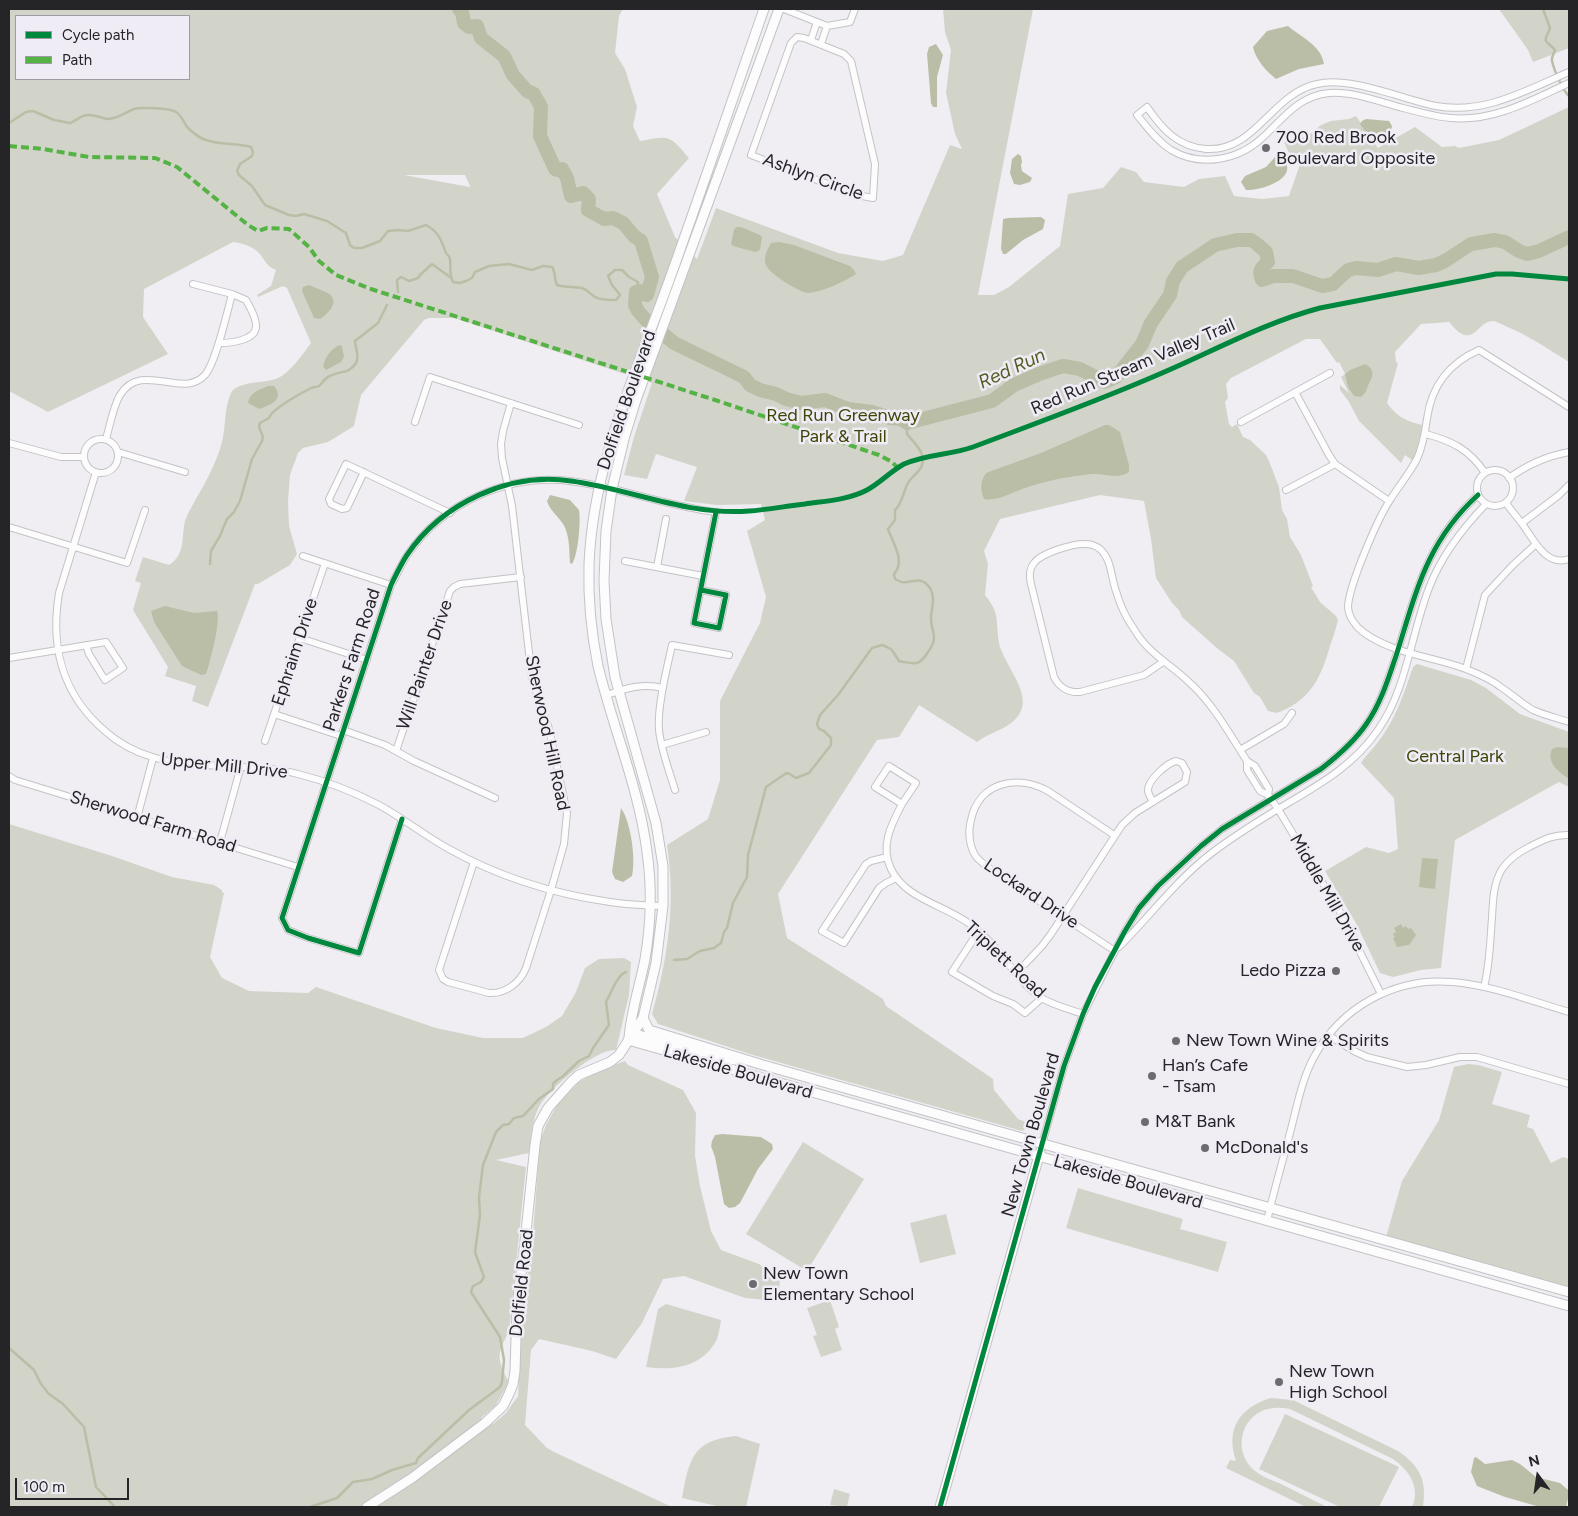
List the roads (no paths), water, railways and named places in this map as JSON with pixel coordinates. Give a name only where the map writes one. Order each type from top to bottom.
[{"type":"main road","name":"Dolfield Boulevard","points":[[630,1037],[630,1023],[645,960],[650,905],[648,860],[644,833],[594,641],[589,601],[592,537],[598,486],[612,434],[682,244],[764,9]]},
{"type":"main road","name":"Dolfield Boulevard","points":[[630,1037],[643,1018],[656,963],[663,906],[663,866],[656,823],[618,691],[608,638],[604,581],[606,531],[612,489],[636,400],[779,9]]},
{"type":"main road","name":"Lakeside Boulevard","points":[[643,1018],[646,1028],[649,1030],[763,1065],[1569,1292]]},
{"type":"main road","points":[[630,1037],[722,1059],[763,1065]]},
{"type":"main road","name":"Lakeside Boulevard","points":[[630,1037],[1039,1157],[1569,1306]]},
{"type":"main road","name":"Dolfield Road","points":[[367,1507],[412,1478],[485,1423],[503,1406],[513,1384],[515,1370],[517,1306],[526,1242],[534,1145],[538,1126],[548,1108],[570,1082],[579,1075],[616,1059],[630,1037]]},
{"type":"main road","name":"New Town Boulevard","points":[[940,1507],[1042,1144]]},
{"type":"street","points":[[784,9],[828,26],[850,22],[855,9]]},
{"type":"street","points":[[811,40],[817,22]]},
{"type":"street","points":[[821,44],[828,26]]},
{"type":"street","name":"Ashlyn Circle","points":[[797,37],[821,44],[847,56],[853,66],[875,164],[873,198],[857,195],[751,155],[791,43],[797,37]]},
{"type":"street","points":[[1569,72],[1502,101],[1463,108],[1437,106],[1346,82],[1317,84],[1284,99],[1255,129],[1238,142],[1218,148],[1195,148],[1177,140],[1163,129],[1147,108],[1137,115],[1155,136],[1172,150],[1189,157],[1207,160],[1220,159],[1243,152],[1262,138],[1298,103],[1319,94],[1344,93],[1435,116],[1464,119],[1505,111],[1569,83]]},
{"type":"street","points":[[193,284],[232,294],[246,300],[255,321],[256,327],[254,332],[239,341],[219,343]]},
{"type":"street","points":[[106,439],[117,402],[126,388],[143,379],[182,384],[204,376],[219,343],[232,294]]},
{"type":"street","points":[[1569,407],[1479,350],[1456,363],[1440,381],[1433,394],[1429,408],[1426,434],[1420,454],[1389,501],[1361,564],[1348,608],[1350,617],[1363,632],[1398,650],[1466,669],[1487,678],[1534,710],[1569,722]]},
{"type":"street","points":[[1241,422],[1330,373]]},
{"type":"street","points":[[415,422],[430,377],[579,425]]},
{"type":"street","points":[[1295,392],[1328,455],[1335,464],[1389,501]]},
{"type":"street","name":"Sherwood Hill Road","points":[[474,862],[440,965],[440,975],[448,982],[495,994],[507,989],[521,979],[526,968],[564,844],[566,813],[549,729],[532,679],[509,485],[502,458],[501,444],[511,403]]},
{"type":"street","points":[[1426,434],[1446,439],[1459,447],[1478,462],[1485,473]]},
{"type":"street","points":[[101,438],[114,444],[118,452],[116,464],[108,472],[96,472],[88,466],[84,457],[90,442],[101,438]]},
{"type":"street","points":[[9,443],[61,457],[84,457]]},
{"type":"street","points":[[118,452],[185,472]]},
{"type":"street","points":[[1509,478],[1530,465],[1555,455],[1569,452]]},
{"type":"street","points":[[364,472],[347,508],[342,510],[330,504],[329,499],[346,464],[364,472],[450,512]]},
{"type":"street","points":[[1286,490],[1335,464]]},
{"type":"street","points":[[1500,471],[1509,478],[1513,486],[1506,503],[1496,506],[1486,504],[1478,495],[1477,484],[1485,473],[1500,471]]},
{"type":"street","name":"Upper Mill Drive","points":[[96,472],[57,603],[55,633],[57,649],[65,677],[86,712],[101,728],[135,751],[153,758],[176,763],[268,768],[326,783],[350,792],[402,819],[449,849],[474,862],[496,872],[551,890],[612,902],[663,906]]},
{"type":"street","name":"Parkers Farm Road","points":[[402,819],[358,953],[293,933],[285,926],[282,918],[342,733],[391,585],[407,555],[419,540],[450,512],[486,491],[527,480],[547,479],[570,480],[612,489]]},
{"type":"street","points":[[1522,523],[1569,485]]},
{"type":"street","points":[[612,489],[684,507],[716,512],[694,623],[719,628],[726,595],[701,590]]},
{"type":"street","name":"New Town Boulevard","points":[[1042,1144],[1064,1066],[1083,1014],[1125,931],[1139,908],[1158,886],[1201,846],[1269,797],[1336,758],[1358,735],[1368,722],[1386,687],[1418,584],[1437,542],[1455,519],[1478,495]]},
{"type":"street","points":[[1506,503],[1548,557],[1564,561],[1569,559]]},
{"type":"street","name":"New Town Boulevard","points":[[1115,951],[1198,865],[1230,840],[1343,768],[1368,744],[1379,730],[1398,690],[1428,588],[1436,571],[1464,528],[1486,504]]},
{"type":"street","points":[[9,527],[127,563],[145,510]]},
{"type":"street","points":[[657,567],[666,520]]},
{"type":"street","name":"Middle Mill Drive","points":[[1163,662],[1144,675],[1080,692],[1073,692],[1061,687],[1054,676],[1029,576],[1032,564],[1038,557],[1045,554],[1082,544],[1095,546],[1106,556],[1116,591],[1133,629],[1147,648],[1190,682],[1202,694],[1247,761],[1247,770],[1260,791],[1269,797],[1278,810],[1340,912],[1381,994]]},
{"type":"street","points":[[1466,669],[1486,595],[1513,565],[1536,544]]},
{"type":"street","points":[[303,556],[391,585]]},
{"type":"street","points":[[625,561],[703,576]]},
{"type":"street","name":"Ephraim Drive","points":[[265,741],[325,563]]},
{"type":"street","name":"Will Painter Drive","points":[[396,751],[450,591],[454,586],[460,584],[521,577]]},
{"type":"street","points":[[300,638],[367,660]]},
{"type":"street","points":[[9,658],[57,649],[106,642],[123,668],[105,680],[89,654],[86,645]]},
{"type":"street","points":[[675,790],[658,728],[672,646],[729,655]]},
{"type":"street","points":[[607,695],[646,685],[664,688]]},
{"type":"street","points":[[1240,750],[1284,724],[1292,713]]},
{"type":"street","points":[[274,714],[342,733],[373,739],[414,761],[495,798]]},
{"type":"street","points":[[662,745],[706,732]]},
{"type":"street","points":[[137,818],[153,758]]},
{"type":"street","points":[[1025,964],[1042,946],[1114,835],[1127,819],[1185,782],[1187,772],[1182,763],[1176,761],[1166,764],[1150,783],[1148,793],[1153,802]]},
{"type":"street","points":[[220,842],[241,766]]},
{"type":"street","name":"Triplett Road","points":[[902,804],[875,786],[889,766],[916,783],[902,804],[888,835],[887,857],[896,878],[914,894],[958,917],[978,932],[995,947],[1019,978],[1042,998],[1083,1014]]},
{"type":"street","name":"Sherwood Farm Road","points":[[9,776],[15,780],[298,867]]},
{"type":"street","name":"Lockard Drive","points":[[1114,835],[1048,791],[1020,781],[999,785],[982,798],[972,815],[969,835],[975,854],[989,868],[1115,951]]},
{"type":"street","points":[[1484,987],[1488,973],[1494,889],[1503,868],[1523,850],[1547,838],[1557,835],[1569,835]]},
{"type":"street","points":[[887,857],[866,864],[822,931],[844,943],[879,888],[896,878]]},
{"type":"street","points":[[978,932],[952,972],[993,996],[1013,1004],[1025,1013],[1042,998]]},
{"type":"street","points":[[1267,1221],[1306,1075],[1328,1035],[1335,1026],[1356,1009],[1381,994],[1399,987],[1434,981],[1484,987],[1569,1012]]},
{"type":"street","points":[[1328,1035],[1367,1057],[1407,1067],[1426,1066],[1460,1057],[1477,1057],[1569,1084]]},
{"type":"waterway","name":"Red Run","points":[[459,9],[462,12],[464,23],[469,27],[477,26],[481,38],[504,56],[513,75],[527,91],[534,94],[541,107],[540,136],[555,169],[562,169],[567,178],[571,196],[583,193],[589,199],[588,210],[604,219],[613,218],[623,223],[641,241],[652,277],[647,295],[640,291],[636,292],[635,305],[638,311],[674,343],[744,377],[750,385],[760,390],[801,403],[825,400],[848,409],[872,412],[890,418],[901,419],[907,423],[992,401],[1014,385],[1063,366],[1080,369],[1105,382],[1116,377],[1142,344],[1151,323],[1170,295],[1173,281],[1182,267],[1215,245],[1237,240],[1251,240],[1266,252],[1268,262],[1261,270],[1262,280],[1273,276],[1293,276],[1322,286],[1333,284],[1348,270],[1356,268],[1378,270],[1396,264],[1419,268],[1436,265],[1471,244],[1495,240],[1505,242],[1527,254],[1539,251],[1569,237]]},
{"type":"waterway","points":[[1543,9],[1550,28],[1546,41],[1555,50],[1552,58],[1553,65],[1569,96]]},
{"type":"waterway","points":[[9,123],[26,112],[33,111],[54,120],[70,123],[87,115],[106,119],[113,118],[138,108],[173,111],[180,115],[189,129],[203,139],[211,142],[251,147],[252,156],[240,164],[237,171],[252,186],[265,205],[289,215],[304,214],[327,221],[346,233],[350,245],[354,248],[362,248],[380,241],[388,231],[408,231],[426,225],[441,240],[449,257],[453,282],[460,283],[466,281],[472,278],[475,272],[489,266],[509,264],[532,270],[543,266],[552,267],[557,285],[582,288],[597,298],[616,300],[620,295],[608,276],[615,270],[622,270],[638,282],[636,292]]},
{"type":"waterway","points":[[398,292],[397,280],[401,277],[409,281],[418,278],[432,264],[450,277]]},
{"type":"waterway","points":[[210,564],[211,551],[227,519],[234,512],[240,501],[252,459],[262,441],[260,423],[294,397],[319,386],[328,377],[353,367],[358,358],[355,341],[378,323],[387,305]]},
{"type":"waterway","points":[[674,960],[687,959],[700,951],[714,948],[721,943],[733,903],[747,877],[748,855],[766,787],[788,773],[796,778],[809,773],[831,745],[831,738],[819,729],[817,724],[820,715],[838,695],[872,648],[882,645],[892,650],[899,661],[916,663],[925,657],[932,645],[934,638],[931,619],[932,592],[923,581],[902,582],[895,579],[894,574],[899,564],[899,558],[888,529],[895,520],[895,510],[901,502],[908,483],[920,469],[923,459],[920,450],[907,434],[907,423]]},
{"type":"waterway","points":[[310,1507],[337,1498],[353,1482],[372,1479],[392,1470],[416,1463],[418,1458],[469,1410],[500,1387],[504,1360],[500,1337],[471,1292],[473,1286],[481,1282],[484,1277],[475,1252],[480,1215],[479,1197],[483,1165],[496,1132],[503,1125],[509,1124],[514,1118],[523,1116],[539,1099],[553,1089],[553,1084],[557,1080],[579,1061],[589,1056],[609,1025],[606,1002],[617,980],[626,972]]},
{"type":"waterway","points":[[9,1348],[34,1370],[49,1394],[63,1404],[84,1427],[96,1487],[115,1507]]},
{"type":"place","name":"700 Red Brook Boulevard Opposite","points":[[1266,148]]},
{"type":"place","name":"Ledo Pizza","points":[[1336,971]]},
{"type":"place","name":"New Town Wine & Spirits","points":[[1176,1041]]},
{"type":"place","name":"Han’s Cafe - Tsam","points":[[1152,1076]]},
{"type":"place","name":"M&T Bank","points":[[1145,1122]]},
{"type":"place","name":"McDonald's","points":[[1205,1148]]},
{"type":"place","name":"New Town Elementary School","points":[[753,1284]]},
{"type":"place","name":"New Town High School","points":[[1279,1382]]},
{"type":"park label","name":"Red Run Greenway Park & Trail","points":[[843,426]]},
{"type":"park label","name":"Central Park","points":[[1455,757]]}]
